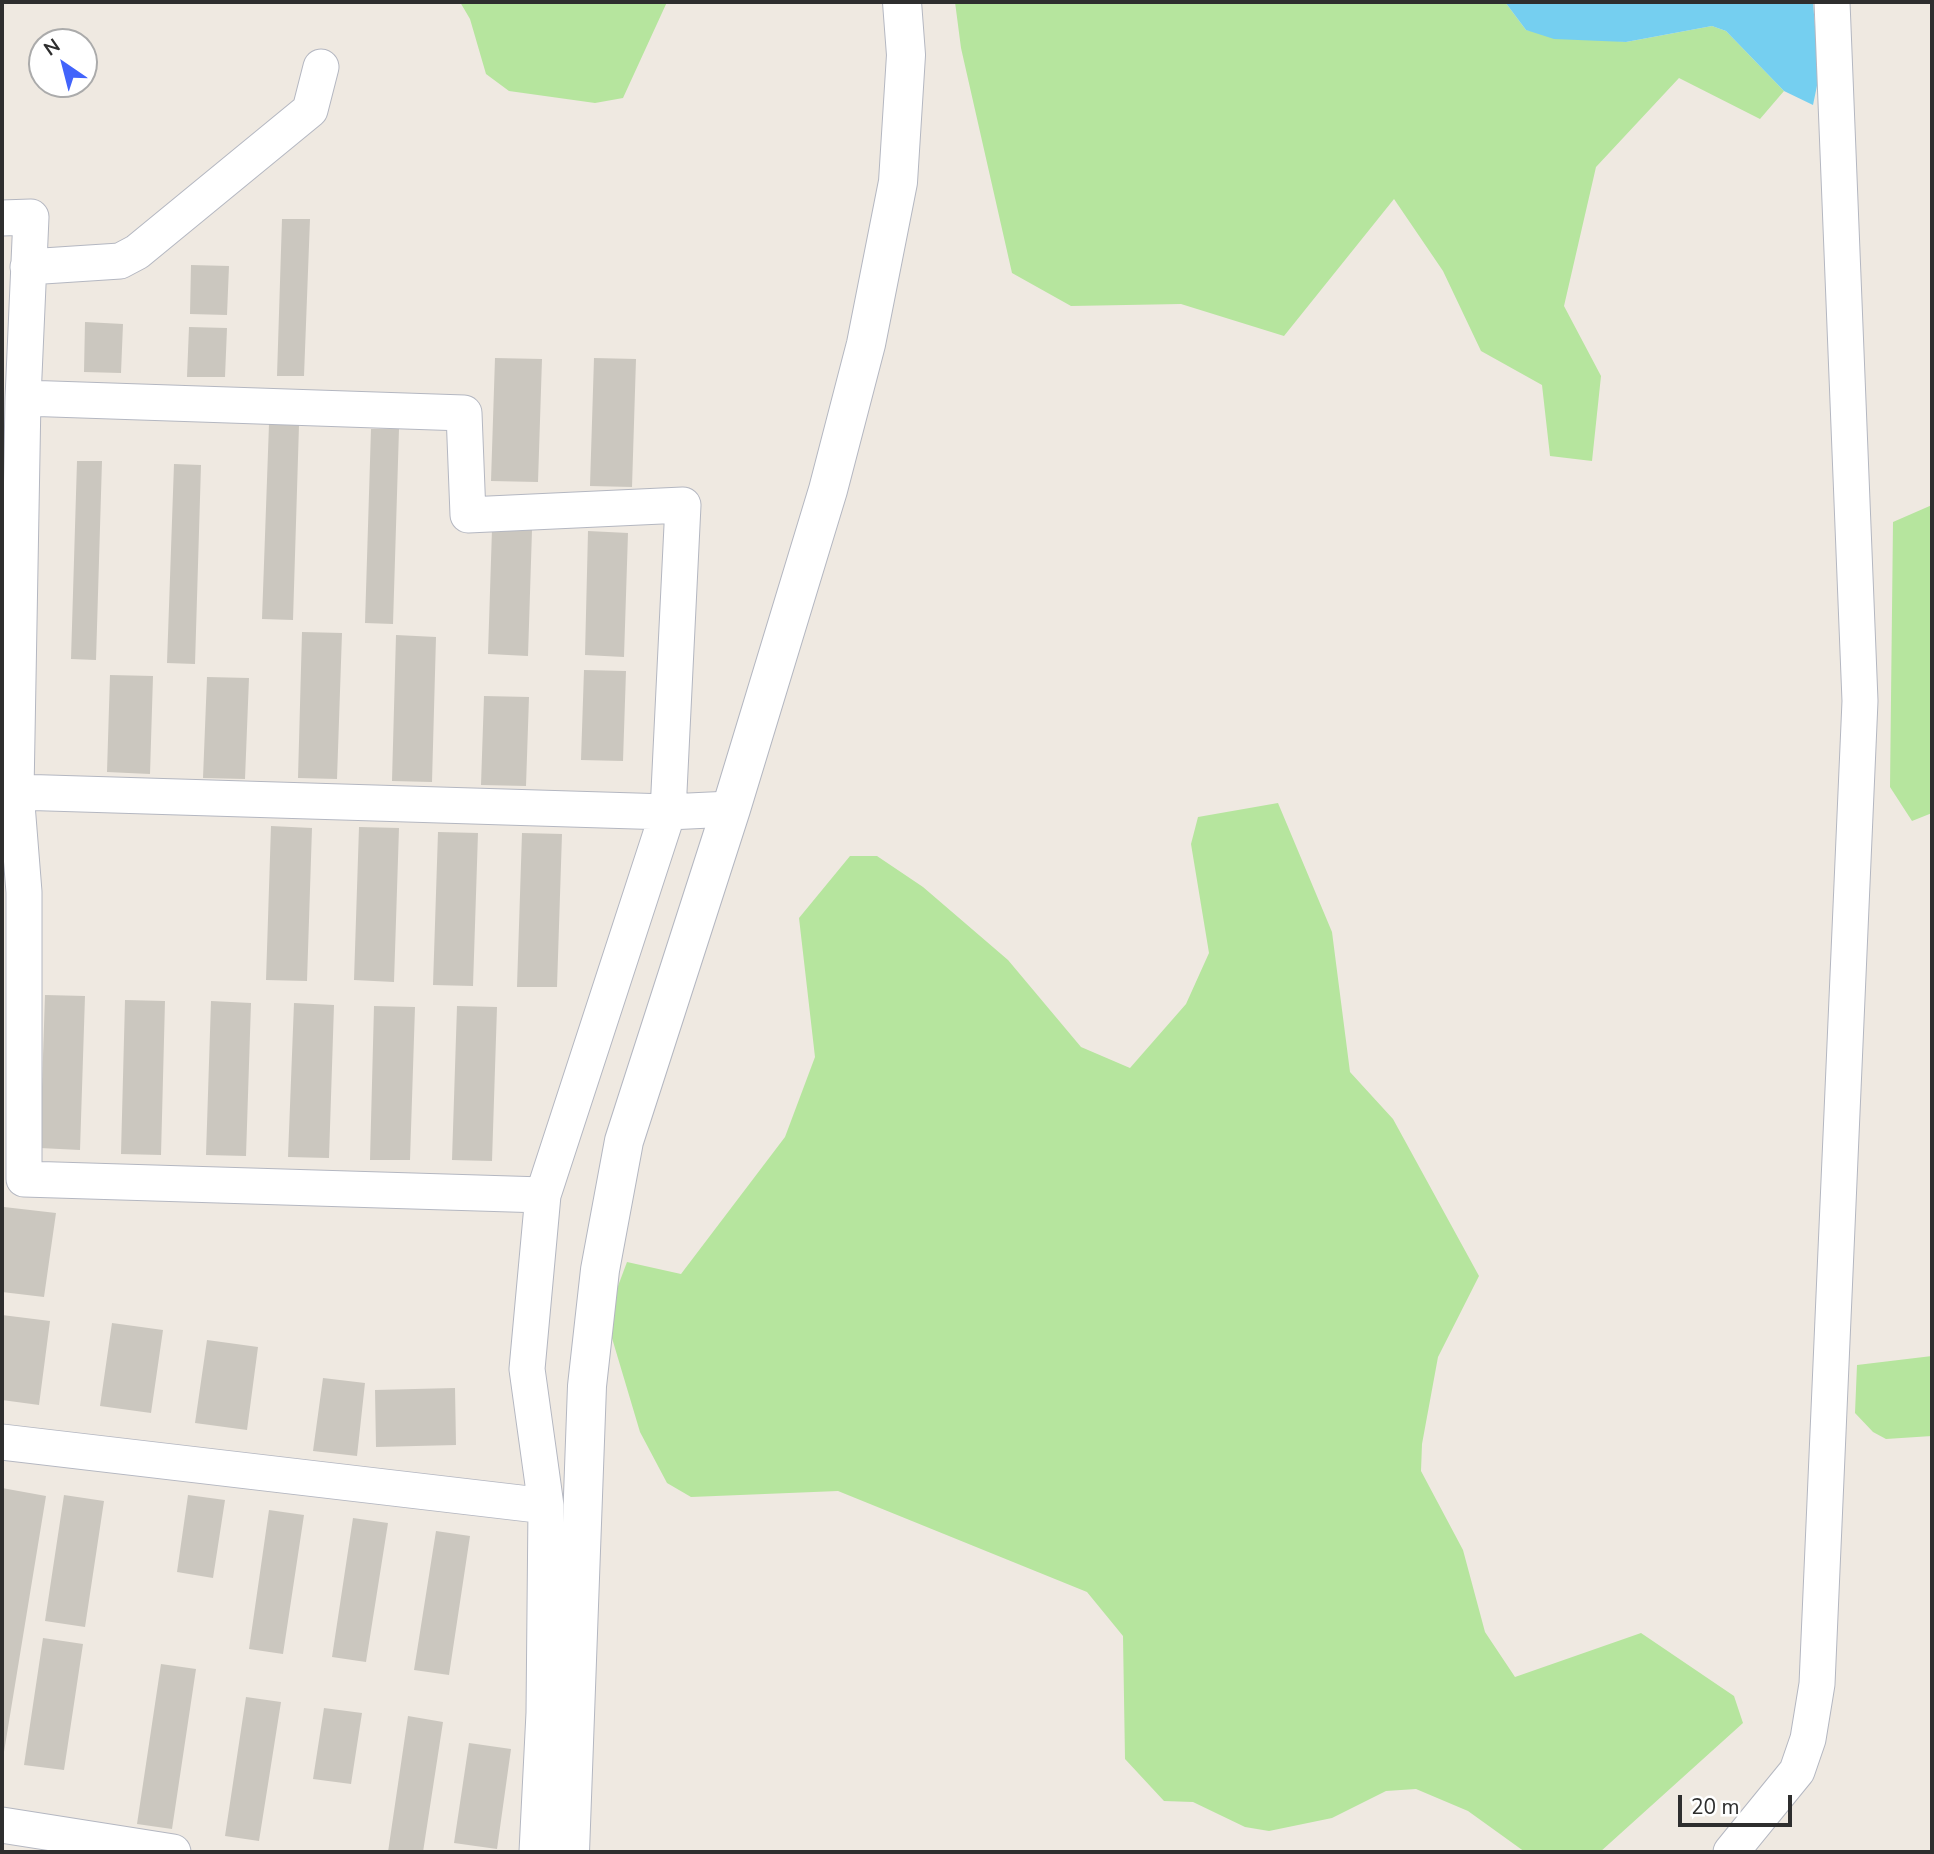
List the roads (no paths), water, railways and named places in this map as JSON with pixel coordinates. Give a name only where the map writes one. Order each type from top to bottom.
[{"type":"street","points":[[570,1852],[587,1386],[600,1270],[624,1141],[828,490],[866,344],[898,182],[906,55],[902,2]]},
{"type":"street","points":[[1731,1852],[1797,1771],[1808,1739],[1817,1684],[1860,701],[1832,2]]},
{"type":"street","points":[[28,267],[120,261],[137,252],[310,110],[321,67]]},
{"type":"street","points":[[2,218],[31,217],[23,398],[13,893],[24,1179],[543,1195]]},
{"type":"street","points":[[23,398],[464,414],[468,514],[683,505],[668,812],[543,1195],[527,1369],[546,1506],[544,1713],[537,1852]]},
{"type":"street","points":[[16,792],[668,812],[730,809]]},
{"type":"street","points":[[2,1442],[546,1506]]},
{"type":"street","points":[[2,1825],[173,1852]]},
{"type":"water","points":[[1505,2],[1813,2],[1819,76],[1813,105],[1784,91],[1726,31],[1712,26],[1626,42],[1554,39],[1526,30]]}]
